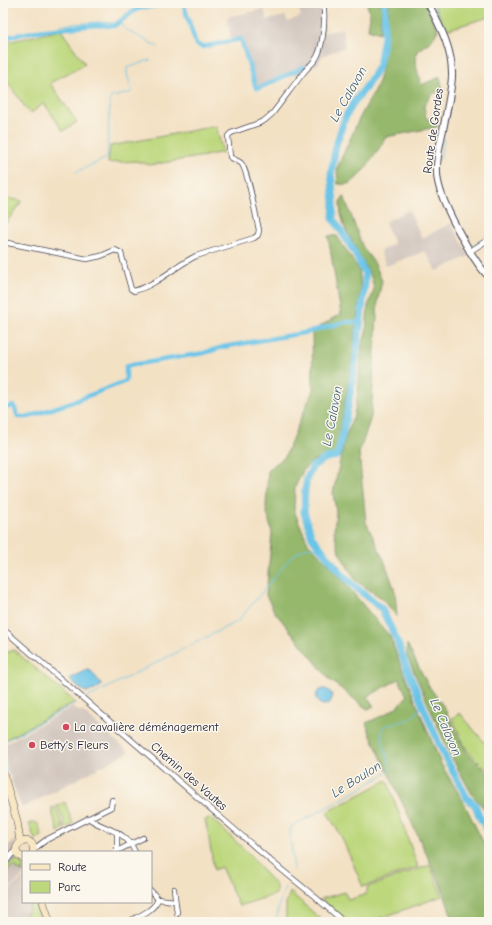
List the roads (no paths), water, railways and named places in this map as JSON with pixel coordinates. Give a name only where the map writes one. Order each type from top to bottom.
[{"type":"main road","points":[[3,773],[17,821],[27,846]]},
{"type":"main road","points":[[43,903],[50,922]]},
{"type":"street","points":[[3,242],[86,259],[101,256],[115,250],[119,251],[122,253],[131,289],[134,291],[150,284],[196,256],[254,238],[258,235],[259,230],[250,190],[244,168],[240,163],[230,157],[228,136],[231,133],[265,120],[272,114],[305,71],[313,63],[321,45],[324,18],[323,3]]},
{"type":"street","name":"Route de Gordes","points":[[428,3],[443,33],[449,51],[452,76],[437,166],[437,180],[440,190],[469,252],[489,277]]},
{"type":"street","points":[[469,252],[489,239]]},
{"type":"street","name":"Chemin des Vautes","points":[[3,629],[271,861],[344,922]]},
{"type":"street","points":[[3,866],[7,861],[27,846],[46,840],[111,807],[112,800]]},
{"type":"street","points":[[88,818],[125,837],[131,843],[135,851]]},
{"type":"street","points":[[116,851],[117,832]]},
{"type":"street","points":[[118,851],[143,838]]},
{"type":"street","points":[[7,861],[21,857]]},
{"type":"street","points":[[174,890],[177,913]]},
{"type":"street","points":[[152,892],[158,899],[175,901]]},
{"type":"street","points":[[128,922],[152,908],[158,899]]},
{"type":"water","points":[[87,670],[91,671],[102,685],[95,690],[86,692],[69,679]]},
{"type":"water","points":[[321,689],[327,689],[332,694],[330,703],[327,705],[321,705],[316,700],[316,694]]},
{"type":"waterway","points":[[61,25],[98,22],[115,23],[134,7],[155,3]]},
{"type":"waterway","points":[[3,38],[36,31],[97,25],[114,26],[137,9],[172,3]]},
{"type":"waterway","points":[[183,3],[196,44],[202,47],[241,39],[256,88],[259,88],[304,67]]},
{"type":"waterway","name":"Le Calavon","points":[[385,3],[384,37],[379,65],[345,118],[336,145],[331,174],[334,202],[333,218],[355,253],[365,274],[360,327],[351,392],[337,456],[326,458],[313,466],[307,478],[304,512],[312,537],[340,572],[381,608],[396,638],[406,666],[443,753],[467,798],[475,805],[480,818],[489,832]]},
{"type":"waterway","points":[[432,3],[439,17]]},
{"type":"waterway","points":[[120,22],[125,29],[158,47]]},
{"type":"waterway","points":[[444,29],[452,50]]},
{"type":"waterway","points":[[76,172],[107,158],[110,98],[130,93],[132,91],[127,74],[127,68],[150,60]]},
{"type":"waterway","points":[[440,159],[444,139]]},
{"type":"waterway","points":[[452,212],[460,227]]},
{"type":"waterway","points":[[471,246],[489,236]]},
{"type":"waterway","points":[[3,408],[14,406],[18,417],[28,417],[126,381],[126,366],[204,353],[223,347],[309,332],[344,322],[360,322]]},
{"type":"waterway","points":[[87,698],[238,621],[292,556],[305,548],[314,547],[322,554],[326,553]]},
{"type":"waterway","points":[[3,742],[76,703]]},
{"type":"waterway","name":"Le Boulon","points":[[294,870],[290,836],[291,827],[390,771],[389,762],[382,740],[382,728],[390,724],[412,718],[422,704]]},
{"type":"waterway","points":[[3,754],[9,775]]},
{"type":"waterway","name":"Le Boulon","points":[[276,922],[279,905],[285,887]]},
{"type":"place","name":"La cavalière déménagement","points":[[66,727]]},
{"type":"place","name":"Betty's Fleurs","points":[[32,745]]}]
